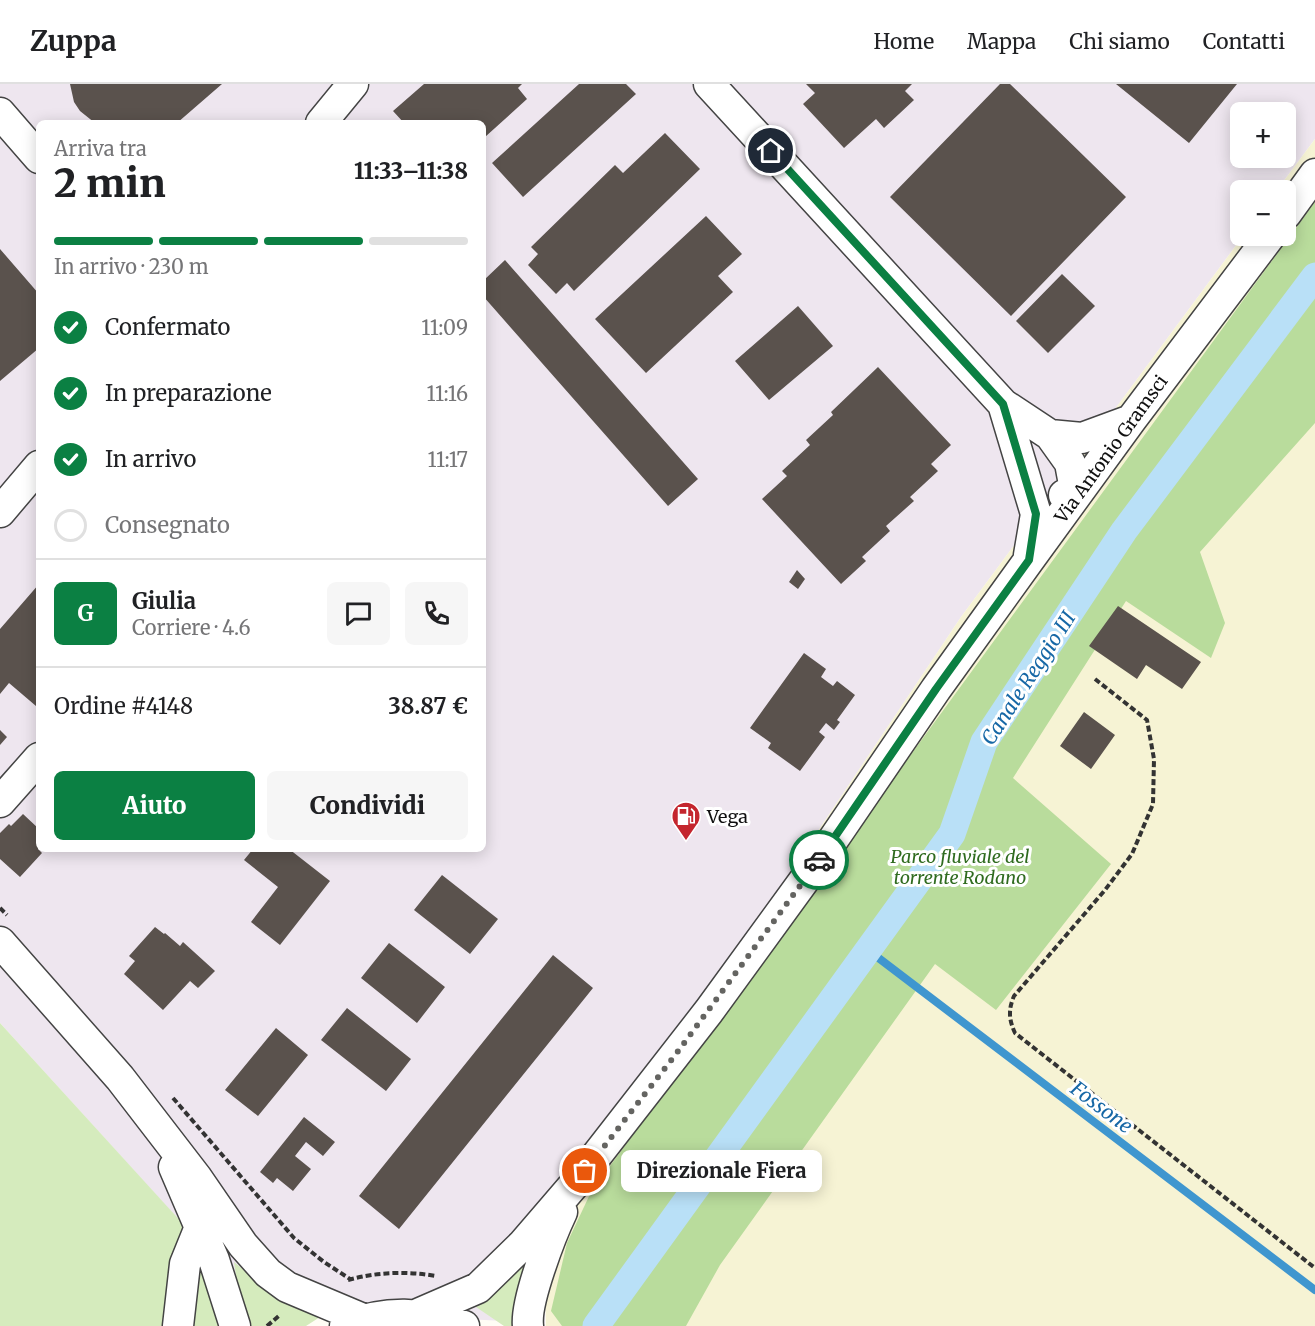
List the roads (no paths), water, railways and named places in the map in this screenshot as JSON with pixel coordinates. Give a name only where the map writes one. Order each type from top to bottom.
[{"type":"street","points":[[323,120],[353,84]]},
{"type":"street","points":[[709,84],[1003,404],[1050,435],[1070,464],[1076,495],[1054,495],[1027,485]]},
{"type":"street","points":[[0,113],[36,155]]},
{"type":"street","points":[[1296,200],[1315,174]]},
{"type":"street","name":"Via Antonio Gramsci","points":[[418,1314],[478,1288],[523,1244],[573,1187],[676,1054],[810,872],[936,689],[1029,560],[1262,246]]},
{"type":"street","points":[[1003,404],[1036,514],[1029,560]]},
{"type":"street","points":[[1050,435],[1082,438],[1131,420]]},
{"type":"street","points":[[0,512],[36,470]]},
{"type":"street","points":[[0,802],[36,761]]},
{"type":"street","points":[[0,942],[120,1078],[197,1178],[243,1245],[267,1273],[287,1287],[354,1323]]},
{"type":"street","points":[[153,1121],[214,1260],[235,1326]]},
{"type":"street","name":"Via Antonio Gramsci","points":[[528,1326],[527,1320],[536,1282],[550,1237],[573,1187]]},
{"type":"street","points":[[178,1326],[185,1264],[200,1227]]},
{"type":"street","name":"Via Antonio Gramsci","points":[[354,1323],[390,1314],[418,1314],[464,1326]]},
{"type":"waterway","name":"Canale Reggio III","points":[[596,1326],[952,834],[984,742],[1124,531],[1315,276]]},
{"type":"waterway","name":"Fossone","points":[[868,950],[1315,1290]]},
{"type":"place","name":"Vega","points":[[686,842]]},
{"type":"place","name":"Direzionale Fiera","points":[[585,1171]]},
{"type":"park label","name":"Parco fluviale del torrente Rodano","points":[[960,866]]}]
